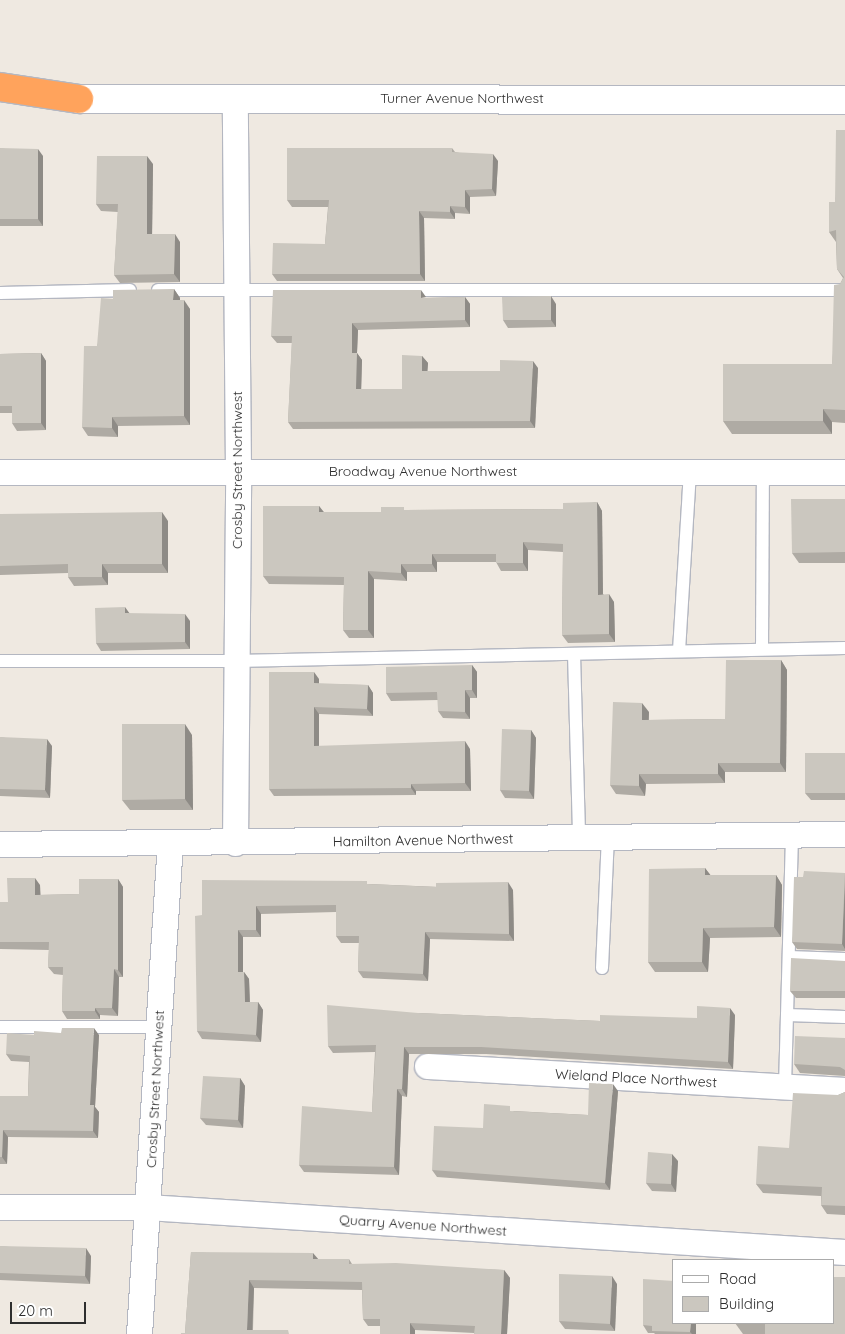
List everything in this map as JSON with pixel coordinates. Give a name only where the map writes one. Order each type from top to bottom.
[{"type":"highway","points":[[0,87],[79,99]]},
{"type":"main road","name":"Turner Avenue Northwest","points":[[79,99],[845,100]]},
{"type":"street","name":"Crosby Street Northwest","points":[[235,98],[238,289],[235,843]]},
{"type":"street","name":"Broadway Avenue Northwest","points":[[0,472],[845,472]]},
{"type":"street","name":"Hamilton Avenue Northwest","points":[[0,844],[235,843],[845,834]]},
{"type":"street","name":"Crosby Street Northwest","points":[[139,1334],[170,843]]},
{"type":"street","name":"Wieland Place Northwest","points":[[428,1066],[845,1090]]},
{"type":"street","name":"Quarry Avenue Northwest","points":[[0,1207],[148,1207],[845,1252]]},
{"type":"lane","points":[[0,293],[238,289],[845,290]]},
{"type":"lane","points":[[680,651],[690,472]]},
{"type":"lane","points":[[762,650],[763,472]]},
{"type":"lane","points":[[0,661],[235,661],[845,648]]},
{"type":"lane","points":[[574,654],[579,838]]},
{"type":"lane","points":[[785,1086],[792,835]]},
{"type":"lane","points":[[602,968],[608,838]]},
{"type":"lane","points":[[788,957],[845,960]]},
{"type":"lane","points":[[787,1015],[845,1016]]},
{"type":"lane","points":[[0,1027],[158,1027]]},
{"type":"building","points":[[836,130],[845,130],[845,410],[823,409],[823,421],[723,421],[723,364],[832,364],[834,285],[840,284],[844,277],[837,269],[836,230],[829,232],[829,202],[835,202]]},
{"type":"building","points":[[0,148],[38,149],[38,219],[0,219]]},
{"type":"building","points":[[287,148],[452,148],[452,152],[493,154],[492,189],[465,190],[465,207],[450,206],[450,212],[419,211],[420,274],[272,274],[273,243],[325,244],[329,200],[287,200]]},
{"type":"building","points":[[97,156],[147,156],[147,234],[175,234],[174,274],[114,275],[118,204],[96,204]]},
{"type":"building","points":[[174,289],[173,300],[184,300],[184,416],[112,417],[112,428],[82,427],[84,346],[97,346],[101,298],[113,299],[113,290]]},
{"type":"building","points":[[273,290],[421,290],[421,298],[465,297],[465,320],[352,323],[352,353],[357,353],[356,389],[402,389],[402,355],[422,356],[422,371],[500,371],[500,360],[533,361],[530,421],[288,422],[292,336],[271,336]]},
{"type":"building","points":[[551,296],[551,320],[503,320],[502,297]]},
{"type":"building","points":[[41,353],[41,423],[12,423],[12,406],[0,406],[0,354]]},
{"type":"building","points":[[791,499],[845,499],[845,552],[792,553]]},
{"type":"building","points":[[597,502],[598,595],[609,594],[609,634],[562,635],[563,544],[523,542],[523,563],[496,563],[496,554],[432,554],[432,564],[401,564],[401,573],[368,571],[368,630],[343,630],[344,577],[263,576],[263,506],[319,506],[319,512],[381,512],[381,507],[404,507],[404,510],[563,509],[563,503]]},
{"type":"building","points":[[162,512],[162,564],[102,564],[102,577],[68,577],[68,564],[0,566],[0,514]]},
{"type":"building","points":[[125,607],[125,613],[185,614],[185,642],[96,643],[95,608]]},
{"type":"building","points":[[726,660],[781,660],[780,763],[718,763],[718,774],[639,774],[639,786],[610,785],[613,702],[642,703],[642,720],[725,719]]},
{"type":"building","points":[[472,665],[472,690],[465,690],[465,712],[438,711],[437,692],[386,693],[386,667]]},
{"type":"building","points":[[269,672],[314,672],[314,683],[368,685],[367,709],[314,707],[314,746],[465,741],[465,783],[411,784],[411,788],[269,789]]},
{"type":"building","points":[[122,724],[185,724],[185,799],[122,800]]},
{"type":"building","points":[[502,729],[531,730],[529,791],[500,790]]},
{"type":"building","points":[[0,737],[47,739],[45,790],[0,789]]},
{"type":"building","points":[[805,753],[845,753],[845,793],[805,793]]},
{"type":"building","points":[[705,868],[705,875],[776,875],[774,927],[703,928],[702,962],[648,962],[649,869]]},
{"type":"building","points":[[804,871],[845,873],[842,944],[792,942],[794,877],[803,877]]},
{"type":"building","points":[[7,878],[35,878],[35,895],[79,894],[79,879],[118,879],[118,970],[114,969],[112,1008],[95,1008],[95,1011],[62,1011],[63,967],[48,967],[49,942],[0,942],[0,902],[8,902]]},
{"type":"building","points":[[202,880],[367,881],[367,884],[436,887],[436,883],[508,882],[509,934],[425,932],[423,974],[358,971],[359,936],[336,936],[336,905],[256,906],[256,930],[238,930],[238,972],[244,972],[245,1002],[258,1002],[256,1035],[197,1031],[195,916],[202,915]]},
{"type":"building","points":[[791,958],[845,961],[845,991],[790,991]]},
{"type":"building","points":[[327,1005],[418,1013],[600,1021],[600,1015],[697,1018],[697,1006],[730,1008],[728,1062],[481,1047],[404,1047],[402,1089],[397,1089],[394,1167],[299,1165],[302,1106],[372,1112],[376,1045],[328,1046]]},
{"type":"building","points":[[62,1028],[94,1028],[90,1105],[94,1105],[93,1131],[3,1130],[2,1157],[0,1157],[0,1096],[28,1096],[30,1056],[6,1054],[7,1033],[34,1035],[34,1031],[61,1033]]},
{"type":"building","points":[[795,1036],[845,1038],[845,1070],[840,1067],[794,1064]]},
{"type":"building","points":[[203,1076],[240,1078],[238,1120],[200,1118]]},
{"type":"building","points":[[589,1083],[613,1084],[605,1183],[432,1170],[434,1126],[483,1128],[484,1104],[510,1106],[510,1111],[588,1115]]},
{"type":"building","points":[[845,1092],[845,1206],[821,1205],[822,1187],[756,1184],[758,1146],[789,1148],[793,1093],[838,1095]]},
{"type":"building","points":[[648,1152],[672,1154],[671,1184],[646,1183]]},
{"type":"building","points":[[0,1246],[86,1248],[85,1276],[0,1273]]},
{"type":"building","points":[[191,1252],[313,1253],[313,1259],[349,1259],[349,1264],[396,1263],[504,1270],[501,1334],[474,1334],[475,1326],[410,1323],[410,1334],[380,1334],[380,1319],[363,1319],[362,1282],[249,1280],[247,1330],[288,1330],[289,1334],[181,1334],[185,1333]]},
{"type":"building","points":[[559,1274],[612,1276],[610,1324],[559,1321]]},
{"type":"building","points":[[835,1277],[845,1277],[845,1334],[765,1334],[765,1324],[835,1324]]},
{"type":"building","points":[[643,1279],[672,1281],[672,1324],[691,1324],[690,1332],[652,1331],[652,1326],[643,1325]]}]
